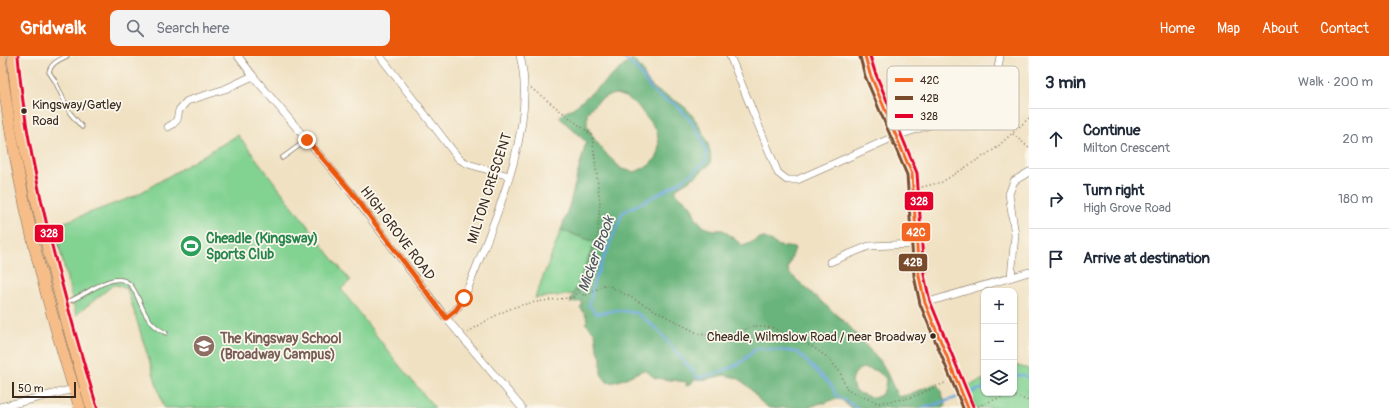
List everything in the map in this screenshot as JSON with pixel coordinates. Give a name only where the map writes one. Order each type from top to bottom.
[{"type":"main road","points":[[0,56],[10,128],[24,204],[49,301],[80,408]]},
{"type":"main road","points":[[13,56],[20,128],[62,304],[92,408]]},
{"type":"main road","points":[[865,56],[870,74],[887,115]]},
{"type":"main road","points":[[893,130],[912,174],[919,276],[925,303],[969,407]]},
{"type":"street","name":"HIGH GROVE ROAD","points":[[238,56],[253,76],[350,190],[446,318],[522,408]]},
{"type":"street","points":[[380,56],[459,159],[468,164],[509,176]]},
{"type":"street","name":"MILTON CRESCENT","points":[[446,318],[456,310],[464,298],[509,176],[521,132],[524,100],[524,84],[520,56]]},
{"type":"street","points":[[730,56],[778,173],[786,180],[797,180],[870,147],[914,130]]},
{"type":"street","points":[[998,66],[1000,56]]},
{"type":"street","points":[[168,127],[178,120],[179,110],[187,101],[225,89],[253,76]]},
{"type":"street","points":[[1011,277],[1015,234],[1009,194],[1014,181],[1029,172]]},
{"type":"street","points":[[830,262],[869,246],[916,244]]},
{"type":"street","points":[[925,303],[1029,272]]},
{"type":"street","points":[[0,407],[74,390]]},
{"type":"lane","points":[[67,56],[56,61],[50,66],[49,72],[70,113],[82,127]]},
{"type":"lane","points":[[282,158],[307,140]]},
{"type":"lane","points":[[62,304],[73,301],[85,292],[112,280],[124,280],[131,284],[134,288],[143,311],[150,320],[158,329],[166,333]]},
{"type":"path","points":[[461,337],[482,323],[516,307],[549,300],[574,297],[597,240],[600,203],[592,135],[524,84]]},
{"type":"path","points":[[1019,128],[1029,118]]},
{"type":"path","points":[[913,190],[942,182],[995,149],[1017,130]]},
{"type":"path","points":[[1013,134],[1029,148]]},
{"type":"path","points":[[577,291],[585,296],[606,284],[699,334],[723,337],[754,326],[772,328],[813,347],[827,357],[840,372],[847,390],[878,403],[910,398],[957,380]]},
{"type":"path","points":[[969,407],[1009,394],[1029,401]]},
{"type":"green space","points":[[632,59],[643,71],[653,87],[660,93],[678,102],[693,116],[707,141],[710,150],[710,164],[695,177],[678,187],[675,192],[691,206],[696,218],[704,227],[714,230],[723,230],[742,245],[746,245],[760,238],[765,238],[779,246],[795,248],[788,268],[789,273],[849,326],[883,365],[898,397],[935,384],[940,388],[946,406],[943,408],[851,408],[842,400],[838,399],[807,408],[769,408],[760,401],[750,388],[738,378],[724,375],[708,379],[693,380],[692,383],[686,386],[687,382],[655,378],[645,370],[615,382],[607,382],[601,374],[601,357],[597,348],[595,333],[585,323],[587,321],[586,316],[580,307],[582,305],[582,301],[570,303],[595,242],[561,230],[570,203],[586,142],[559,117],[577,105]],"holes":[[[616,94],[625,97],[637,105],[657,131],[659,145],[657,157],[648,166],[635,172],[622,169],[608,156],[595,140],[587,126],[587,113],[593,106],[599,100]],[[863,368],[876,371],[886,379],[885,388],[881,395],[874,398],[860,394],[856,391],[852,384],[853,377],[857,371]]]},
{"type":"green space","name":"Cheadle (Kingsway) Sports Club","points":[[238,135],[350,281],[341,289],[398,364],[435,408],[164,408],[127,289],[113,285],[76,315],[54,226],[135,196]]},
{"type":"green space","points":[[561,230],[595,242],[574,294],[535,298]]},
{"type":"green space","points":[[1017,366],[1029,369],[1029,408],[968,408],[958,381],[970,385],[981,380],[981,396],[1017,396]]},
{"type":"waterway","name":"Micker Brook","points":[[621,56],[636,68],[654,93],[675,104],[685,114],[696,128],[706,150],[706,160],[697,169],[678,183],[623,212],[594,282],[589,305],[596,314],[617,310],[637,313],[658,330],[698,378],[718,373],[739,364],[757,348],[797,352],[831,385],[836,395],[857,408]]},
{"type":"waterway","name":"Micker Brook","points":[[1017,376],[1023,375],[1029,378]]},
{"type":"waterway","name":"Micker Brook","points":[[966,394],[981,389]]},
{"type":"waterway","name":"Micker Brook","points":[[923,408],[959,397]]},
{"type":"transit line","name":"328","points":[[18,56],[23,103],[40,196],[67,304],[97,407]]},
{"type":"transit line","name":"42C","points":[[865,56],[870,74],[887,114]]},
{"type":"transit line","name":"328","points":[[870,56],[887,101]]},
{"type":"transit line","name":"42B","points":[[860,57],[865,76],[887,128]]},
{"type":"transit line","name":"42B","points":[[888,130],[907,175],[914,276],[920,304],[963,408]]},
{"type":"transit line","name":"42C","points":[[894,130],[912,174],[919,276],[925,303],[968,408]]},
{"type":"transit line","name":"328","points":[[899,130],[917,173],[924,275],[930,301],[973,406]]},
{"type":"place","name":"Kingsway/Gatley Road","points":[[24,111]]},
{"type":"place","name":"Cheadle (Kingsway) Sports Club","points":[[191,246]]},
{"type":"place","name":"Cheadle, Wilmslow Road / near Broadway","points":[[933,336]]},
{"type":"place","name":"The Kingsway School (Broadway Campus)","points":[[204,346]]},
{"type":"route","points":[[307,140],[350,190],[446,318],[456,310],[464,298]]}]
